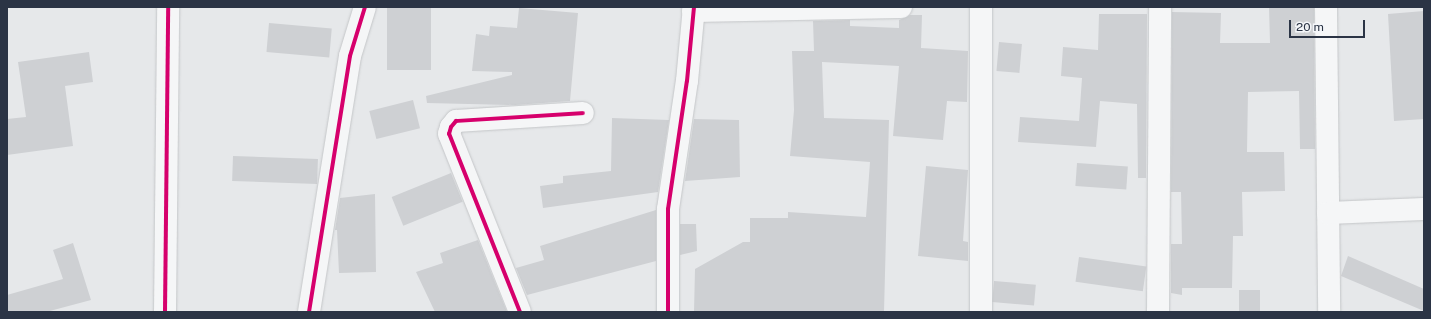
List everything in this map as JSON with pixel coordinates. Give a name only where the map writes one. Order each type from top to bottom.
[{"type":"street","points":[[165,312],[168,7]]},
{"type":"street","points":[[309,312],[350,56],[365,7]]},
{"type":"street","points":[[668,312],[668,209],[687,81],[693,9],[901,7]]},
{"type":"street","points":[[977,7],[982,7],[981,312]]},
{"type":"street","points":[[1158,312],[1160,7]]},
{"type":"street","points":[[1326,7],[1329,312]]},
{"type":"street","points":[[520,312],[449,134],[451,127],[456,121],[583,113]]},
{"type":"street","points":[[1328,213],[1424,209]]},
{"type":"building","points":[[387,7],[431,7],[431,70],[387,70]]},
{"type":"building","points":[[1269,7],[1314,7],[1315,149],[1300,149],[1299,91],[1248,92],[1247,152],[1284,152],[1285,191],[1242,192],[1243,236],[1233,236],[1232,288],[1182,288],[1182,295],[1171,293],[1171,244],[1182,244],[1181,192],[1171,192],[1172,12],[1221,13],[1220,43],[1270,43]]},
{"type":"building","points":[[519,8],[578,13],[570,101],[515,105],[427,103],[426,96],[512,75],[512,72],[472,71],[476,34],[489,36],[490,26],[517,28]]},
{"type":"building","points":[[1424,11],[1424,119],[1394,121],[1388,14]]},
{"type":"building","points":[[1099,14],[1147,14],[1146,178],[1138,178],[1137,104],[1100,101],[1096,147],[1018,142],[1020,117],[1079,121],[1082,78],[1061,76],[1063,47],[1098,50]]},
{"type":"building","points":[[910,15],[922,15],[921,48],[968,51],[967,102],[947,101],[943,140],[893,136],[899,66],[822,62],[824,118],[889,120],[884,312],[694,312],[695,269],[743,242],[750,242],[750,218],[788,218],[788,212],[866,217],[870,162],[790,156],[794,110],[792,51],[814,51],[813,21],[850,20],[850,26],[899,28],[899,20]]},
{"type":"building","points":[[269,23],[332,28],[329,57],[266,52]]},
{"type":"building","points":[[999,42],[1022,44],[1019,73],[996,71]]},
{"type":"building","points":[[89,52],[93,82],[65,86],[73,146],[7,155],[7,119],[26,117],[18,62]]},
{"type":"building","points":[[413,100],[420,128],[376,139],[369,111]]},
{"type":"building","points":[[612,118],[669,120],[658,192],[543,208],[540,186],[563,183],[563,176],[611,171]]},
{"type":"building","points":[[694,119],[739,120],[740,177],[685,181]]},
{"type":"building","points":[[233,156],[318,159],[317,184],[232,181]]},
{"type":"building","points":[[1077,163],[1128,167],[1126,190],[1075,186]]},
{"type":"building","points":[[926,166],[968,170],[963,241],[968,242],[968,261],[918,256]]},
{"type":"building","points":[[451,173],[463,202],[403,226],[392,197]]},
{"type":"building","points":[[375,194],[376,272],[339,273],[337,230],[335,230],[340,198]]},
{"type":"building","points":[[656,210],[656,261],[527,295],[516,268],[544,260],[540,246]]},
{"type":"building","points":[[680,224],[696,224],[697,251],[680,255]]},
{"type":"building","points":[[478,240],[507,312],[435,312],[416,272],[443,263],[440,253]]},
{"type":"building","points":[[73,243],[91,300],[46,312],[7,312],[7,295],[63,279],[53,250]]},
{"type":"building","points":[[1348,256],[1424,289],[1424,311],[1341,276]]},
{"type":"building","points":[[1079,257],[1146,266],[1143,291],[1076,282]]},
{"type":"building","points":[[994,281],[1036,285],[1034,306],[992,302]]},
{"type":"building","points":[[1239,290],[1260,290],[1260,312],[1239,312]]},
{"type":"cycle path","points":[[165,312],[168,7]]},
{"type":"cycle path","points":[[309,312],[350,56],[365,7]]},
{"type":"cycle path","points":[[668,312],[668,209],[687,81],[694,7]]},
{"type":"cycle path","points":[[520,312],[449,134],[451,127],[456,121],[583,113]]}]
